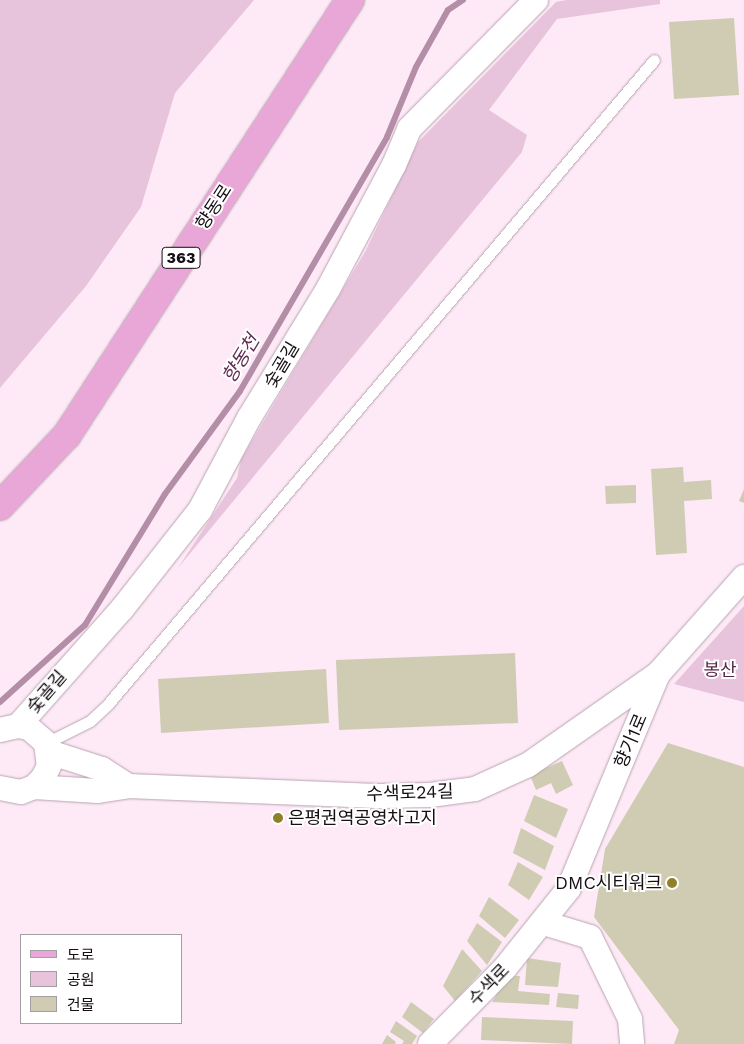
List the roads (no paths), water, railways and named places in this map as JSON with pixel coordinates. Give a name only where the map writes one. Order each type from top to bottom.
[{"type":"main road","name":"향동로","points":[[0,506],[67,435],[350,0]]},
{"type":"street","name":"숯골길","points":[[9,728],[122,609],[200,510],[249,418],[328,289],[394,165],[409,129],[536,0]]},
{"type":"street","name":"향기1로","points":[[544,923],[569,888],[658,674],[744,577]]},
{"type":"street","name":"수색로24길","points":[[2,791],[21,792],[34,787],[98,791],[128,786],[382,796],[430,795],[475,789],[528,765],[658,674]]},
{"type":"street","points":[[9,728],[29,728],[47,748],[102,769],[128,786]]},
{"type":"street","points":[[34,787],[44,778],[49,766],[47,748]]},
{"type":"street","points":[[544,923],[590,937],[630,1019],[632,1044]]},
{"type":"street","name":"수색로","points":[[430,1044],[505,968],[544,923]]},
{"type":"lane","points":[[47,748],[90,721],[108,704],[654,60]]},
{"type":"waterway","name":"향동천","points":[[0,702],[85,625],[165,494],[240,391],[387,137],[416,67],[448,10],[463,0]]},
{"type":"place","name":"은평권역공영차고지","points":[[278,818]]},
{"type":"place","name":"DMC시티워크","points":[[672,883]]},
{"type":"park label","name":"봉산","points":[[720,670]]}]
